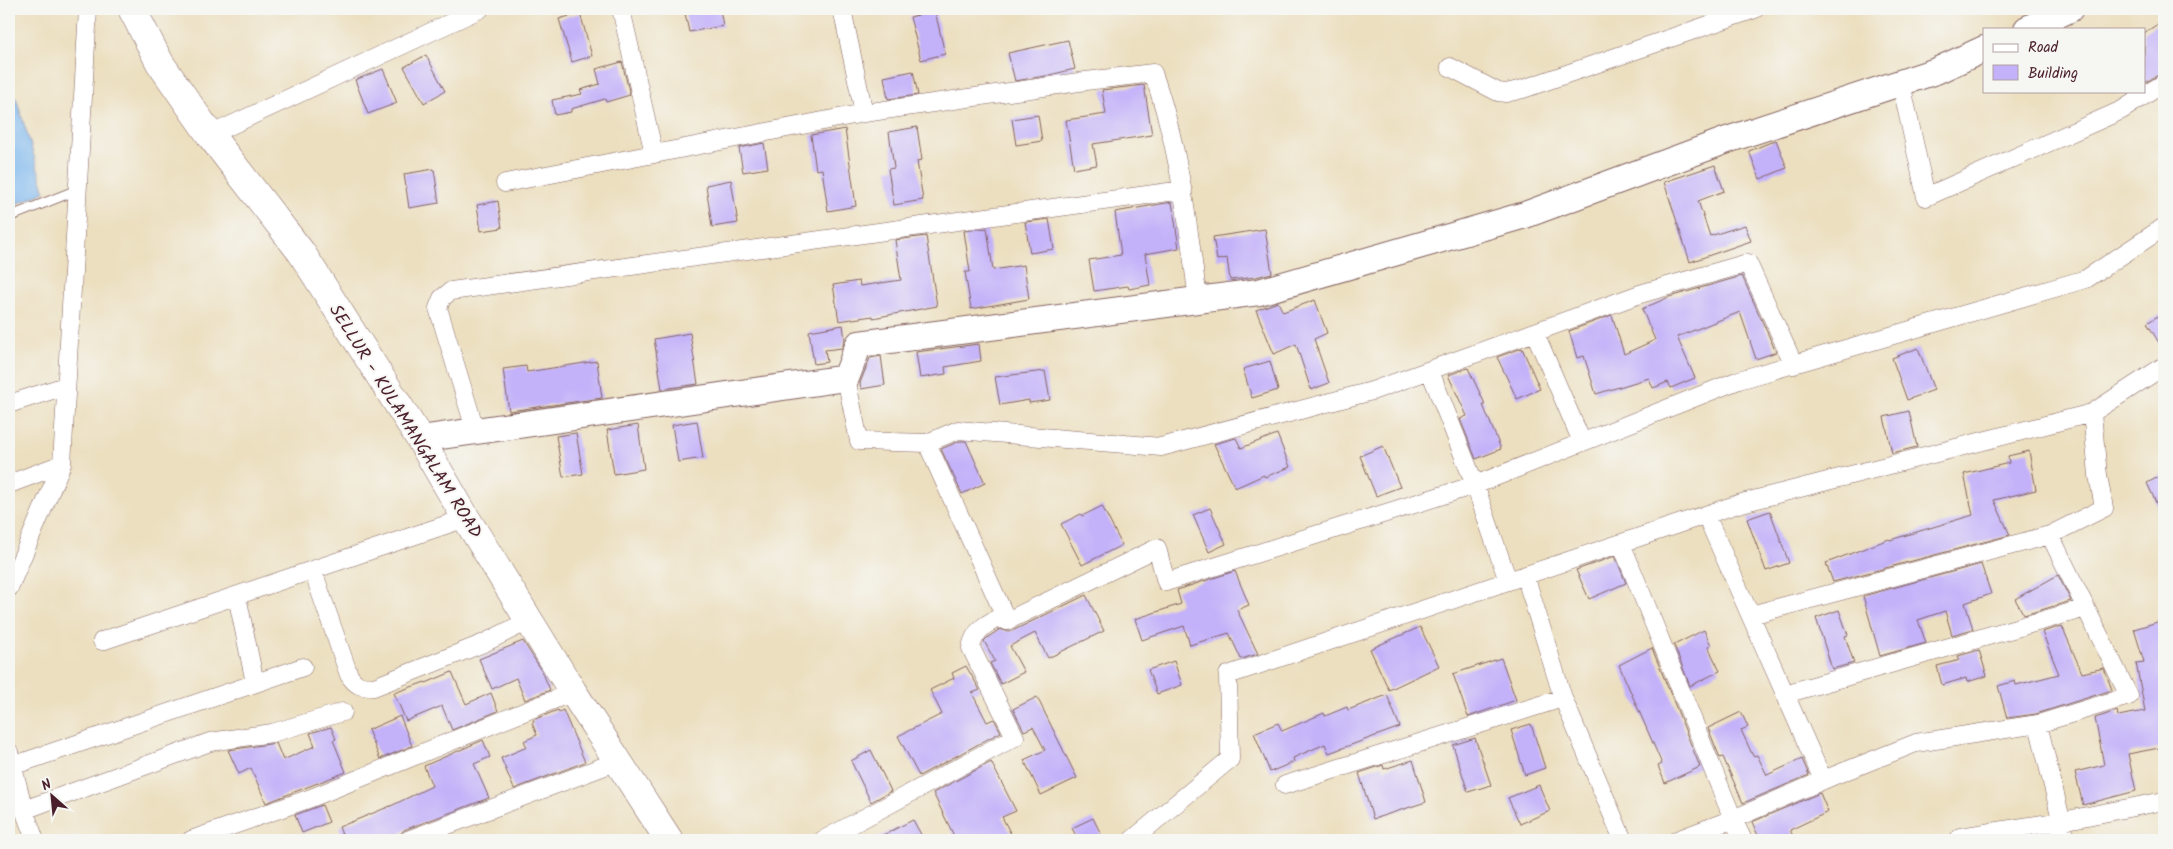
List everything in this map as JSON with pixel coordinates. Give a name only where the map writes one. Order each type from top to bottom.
[{"type":"main road","name":"SELLUR - KULAMANGALAM ROAD","points":[[132,9],[160,63],[210,135],[301,252],[420,439],[466,518],[573,692],[669,840]]},
{"type":"street","points":[[9,588],[13,567],[62,464],[88,9]]},
{"type":"street","points":[[210,135],[480,9]]},
{"type":"street","points":[[622,9],[654,154]]},
{"type":"street","points":[[842,9],[864,113]]},
{"type":"street","points":[[1450,67],[1498,92],[1506,93],[1523,89],[1755,9]]},
{"type":"street","points":[[2029,28],[2070,9]]},
{"type":"street","points":[[1794,365],[1748,263],[1640,294],[1372,391],[1161,447],[958,430],[927,443],[859,442],[846,378],[859,344],[1259,292],[1525,215],[1730,139],[1936,71],[1983,49]]},
{"type":"street","points":[[505,183],[864,113],[1153,73],[1162,97],[1183,190],[1198,300]]},
{"type":"street","points":[[1901,83],[1926,197],[2122,110],[2164,82]]},
{"type":"street","points":[[475,429],[438,308],[442,298],[451,291],[1183,190]]},
{"type":"street","points":[[927,443],[1008,621],[1157,548],[1166,582],[1475,485],[1739,380],[2086,279],[2164,227]]},
{"type":"street","points":[[1535,333],[1582,442]]},
{"type":"street","points":[[1132,840],[1230,759],[1228,675],[1738,504],[2092,413],[2164,367]]},
{"type":"street","points":[[1430,371],[1475,485],[1508,581]]},
{"type":"street","points":[[420,439],[475,429],[846,378]]},
{"type":"street","points":[[9,404],[65,386]]},
{"type":"street","points":[[1750,616],[2050,535],[2104,508],[2098,476],[2092,413]]},
{"type":"street","points":[[9,484],[62,464]]},
{"type":"street","points":[[1706,515],[1824,780]]},
{"type":"street","points":[[102,641],[466,518]]},
{"type":"street","points":[[1677,840],[1733,819],[1916,743],[2038,724],[2129,696],[2050,535]]},
{"type":"street","points":[[1621,543],[1743,840]]},
{"type":"street","points":[[313,571],[349,674],[356,684],[362,687],[374,687],[484,643],[530,620]]},
{"type":"street","points":[[1525,575],[1563,698],[1623,840]]},
{"type":"street","points":[[237,596],[255,683]]},
{"type":"street","points":[[1785,694],[2086,608]]},
{"type":"street","points":[[823,840],[1015,737],[971,648],[972,638],[986,624],[1005,614]]},
{"type":"street","points":[[35,840],[24,810],[11,759],[304,667]]},
{"type":"street","points":[[192,840],[311,798],[573,692]]},
{"type":"street","points":[[1285,785],[1563,698]]},
{"type":"street","points":[[24,810],[210,742],[272,733],[343,712]]},
{"type":"street","points":[[2038,724],[2066,840]]},
{"type":"street","points":[[408,840],[618,762]]},
{"type":"street","points":[[1960,837],[2062,821],[2164,801]]},
{"type":"lane","points":[[9,218],[77,190]]},
{"type":"water","points":[[16,98],[45,192],[9,207],[9,99]]},
{"type":"building","points":[[684,9],[720,9],[723,26],[689,32]]},
{"type":"building","points":[[935,11],[945,54],[921,60],[910,17]]},
{"type":"building","points":[[580,13],[592,56],[572,62],[559,19]]},
{"type":"building","points":[[2164,20],[2164,72],[2146,82],[2146,32]]},
{"type":"building","points":[[1068,40],[1075,69],[1015,81],[1008,53]]},
{"type":"building","points":[[426,55],[445,91],[424,103],[404,67]]},
{"type":"building","points":[[622,62],[630,95],[606,102],[605,99],[571,109],[571,112],[555,115],[552,100],[582,94],[580,90],[600,84],[596,69]]},
{"type":"building","points":[[383,69],[397,103],[368,114],[355,80]]},
{"type":"building","points":[[913,71],[918,95],[888,99],[884,77]]},
{"type":"building","points":[[1144,85],[1152,135],[1093,144],[1097,165],[1074,169],[1066,120],[1106,114],[1102,90]]},
{"type":"building","points":[[1038,115],[1042,141],[1016,145],[1012,119]]},
{"type":"building","points":[[917,127],[922,160],[917,161],[923,200],[894,205],[888,169],[894,168],[889,132]]},
{"type":"building","points":[[845,129],[856,206],[828,211],[822,169],[816,170],[811,135]]},
{"type":"building","points":[[1776,140],[1787,168],[1760,179],[1749,151]]},
{"type":"building","points":[[764,143],[768,168],[743,172],[739,148]]},
{"type":"building","points":[[1715,165],[1724,191],[1698,201],[1710,236],[1745,225],[1751,241],[1690,262],[1664,182]]},
{"type":"building","points":[[434,169],[439,203],[409,208],[404,174]]},
{"type":"building","points":[[731,180],[738,223],[712,227],[706,185]]},
{"type":"building","points":[[498,201],[502,228],[481,231],[477,205]]},
{"type":"building","points":[[1172,202],[1179,248],[1145,254],[1150,285],[1129,289],[1128,286],[1094,291],[1089,260],[1121,255],[1115,212]]},
{"type":"building","points":[[1049,219],[1054,249],[1030,253],[1025,222]]},
{"type":"building","points":[[987,228],[993,270],[1024,265],[1029,299],[971,309],[965,272],[970,272],[964,231]]},
{"type":"building","points":[[1265,229],[1272,273],[1230,280],[1227,258],[1217,260],[1213,237]]},
{"type":"building","points":[[926,236],[937,306],[873,318],[873,316],[839,321],[833,285],[859,281],[860,286],[901,280],[895,240]]},
{"type":"building","points":[[1742,276],[1776,352],[1756,359],[1740,312],[1677,337],[1695,378],[1671,388],[1668,382],[1653,388],[1649,378],[1596,394],[1584,356],[1577,358],[1569,331],[1612,315],[1624,354],[1655,340],[1642,309],[1669,297]]},
{"type":"building","points":[[1315,300],[1327,333],[1314,339],[1329,383],[1311,390],[1296,344],[1274,354],[1256,310],[1278,302],[1283,312]]},
{"type":"building","points":[[2164,312],[2164,351],[2147,323]]},
{"type":"building","points":[[843,325],[845,339],[842,348],[825,350],[827,362],[814,364],[809,331]]},
{"type":"building","points":[[690,333],[698,384],[662,389],[654,339]]},
{"type":"building","points":[[979,344],[981,361],[945,367],[946,374],[920,378],[916,352]]},
{"type":"building","points":[[1522,348],[1540,389],[1517,399],[1497,357]]},
{"type":"building","points":[[1918,348],[1934,390],[1907,400],[1892,358]]},
{"type":"building","points":[[881,356],[885,385],[861,389],[860,383],[870,358]]},
{"type":"building","points":[[597,361],[602,398],[509,411],[503,369],[526,366],[527,372]]},
{"type":"building","points":[[1270,361],[1278,390],[1252,398],[1243,369]]},
{"type":"building","points":[[1468,368],[1485,404],[1483,405],[1501,449],[1476,459],[1460,419],[1467,416],[1448,375]]},
{"type":"building","points":[[1045,371],[1050,400],[1029,403],[1029,400],[1000,405],[995,377]]},
{"type":"building","points":[[1909,411],[1917,447],[1892,453],[1884,417]]},
{"type":"building","points":[[697,421],[703,458],[678,462],[672,425]]},
{"type":"building","points":[[638,425],[644,469],[614,474],[607,430]]},
{"type":"building","points":[[576,433],[583,474],[563,477],[556,436]]},
{"type":"building","points":[[1277,434],[1290,467],[1265,477],[1264,475],[1235,488],[1214,444],[1236,438],[1241,448]]},
{"type":"building","points":[[960,441],[966,441],[985,483],[962,494],[941,449]]},
{"type":"building","points":[[1383,446],[1400,487],[1376,496],[1360,456]]},
{"type":"building","points":[[2029,451],[2036,490],[1994,500],[2010,535],[1833,582],[1826,563],[1889,539],[1973,515],[1964,474],[2009,463],[2008,456]]},
{"type":"building","points":[[2164,474],[2164,520],[2147,483]]},
{"type":"building","points":[[1102,506],[1122,545],[1082,565],[1061,524]]},
{"type":"building","points":[[1210,508],[1226,544],[1209,552],[1193,515]]},
{"type":"building","points":[[1770,511],[1789,563],[1766,571],[1747,519]]},
{"type":"building","points":[[1615,556],[1626,583],[1589,599],[1576,570]]},
{"type":"building","points":[[1981,564],[1991,594],[1965,603],[1973,629],[1952,635],[1945,611],[1918,620],[1926,643],[1880,656],[1863,596]]},
{"type":"building","points":[[1235,571],[1249,605],[1237,610],[1258,654],[1241,659],[1229,633],[1190,645],[1184,626],[1142,640],[1135,619],[1181,604],[1177,590]]},
{"type":"building","points":[[2058,575],[2071,601],[2024,615],[2015,599]]},
{"type":"building","points":[[1086,595],[1104,631],[1048,658],[1035,633],[1010,646],[1024,672],[1001,684],[990,663],[995,661],[984,641],[1000,629],[1012,631]]},
{"type":"building","points":[[1839,610],[1848,635],[1845,636],[1854,663],[1832,669],[1816,618]]},
{"type":"building","points":[[2164,620],[2164,747],[2128,754],[2136,791],[2083,805],[2075,772],[2104,765],[2095,718],[2117,711],[2118,716],[2145,711],[2136,663],[2144,662],[2134,629]]},
{"type":"building","points":[[2062,626],[2082,673],[2104,668],[2112,690],[2036,714],[2007,718],[1998,686],[2015,681],[2016,685],[2059,674],[2042,632]]},
{"type":"building","points":[[1420,627],[1439,666],[1389,690],[1370,649]]},
{"type":"building","points":[[1704,630],[1711,645],[1708,647],[1720,671],[1690,686],[1674,645]]},
{"type":"building","points":[[523,641],[542,671],[550,690],[525,700],[516,678],[492,689],[479,659]]},
{"type":"building","points":[[1652,648],[1700,767],[1665,783],[1658,766],[1662,764],[1619,665]]},
{"type":"building","points":[[1979,650],[1987,676],[1967,682],[1966,678],[1942,685],[1937,666],[1960,660],[1958,656]]},
{"type":"building","points":[[1501,658],[1516,700],[1468,717],[1453,674]]},
{"type":"building","points":[[1174,661],[1182,685],[1157,694],[1148,670]]},
{"type":"building","points":[[966,666],[980,690],[972,693],[987,722],[994,719],[1001,732],[919,776],[898,736],[942,714],[930,690],[954,678],[952,673]]},
{"type":"building","points":[[452,672],[466,704],[491,693],[498,711],[452,730],[442,706],[406,721],[394,693]]},
{"type":"building","points":[[1387,695],[1400,727],[1329,753],[1325,744],[1293,758],[1294,762],[1270,772],[1254,733],[1278,723],[1282,731],[1324,713],[1325,716],[1347,707],[1348,710]]},
{"type":"building","points":[[1037,697],[1077,778],[1041,795],[1024,760],[1045,750],[1033,727],[1024,731],[1013,709]]},
{"type":"building","points":[[558,710],[559,712],[563,710],[585,762],[514,789],[501,758],[527,747],[524,741],[537,735],[532,723],[534,722],[533,720]]},
{"type":"building","points":[[1741,712],[1748,727],[1741,730],[1753,756],[1757,755],[1767,775],[1802,759],[1809,775],[1743,803],[1723,757],[1720,758],[1708,728]]},
{"type":"building","points":[[400,716],[412,746],[380,759],[368,730]]},
{"type":"building","points":[[1531,724],[1545,768],[1525,775],[1511,730]]},
{"type":"building","points":[[331,727],[336,739],[333,740],[346,772],[266,803],[251,768],[239,774],[228,750],[276,743],[283,760],[315,746],[310,733]]},
{"type":"building","points":[[1475,738],[1491,785],[1468,792],[1453,745]]},
{"type":"building","points":[[483,740],[490,757],[474,764],[489,798],[404,830],[399,836],[388,840],[344,840],[339,827],[393,805],[432,786],[424,766]]},
{"type":"building","points":[[871,750],[891,791],[871,802],[851,761]]},
{"type":"building","points":[[1413,760],[1426,802],[1373,819],[1359,773],[1383,765],[1384,769]]},
{"type":"building","points":[[991,762],[1016,811],[1002,817],[1014,840],[956,840],[933,793]]},
{"type":"building","points":[[1539,785],[1550,811],[1520,824],[1508,798]]},
{"type":"building","points":[[1820,793],[1828,812],[1790,830],[1795,840],[1760,840],[1752,822]]},
{"type":"building","points":[[322,805],[329,822],[302,833],[295,815]]},
{"type":"building","points":[[1093,818],[1104,840],[1078,840],[1072,828]]},
{"type":"building","points":[[913,820],[924,840],[873,840]]}]
